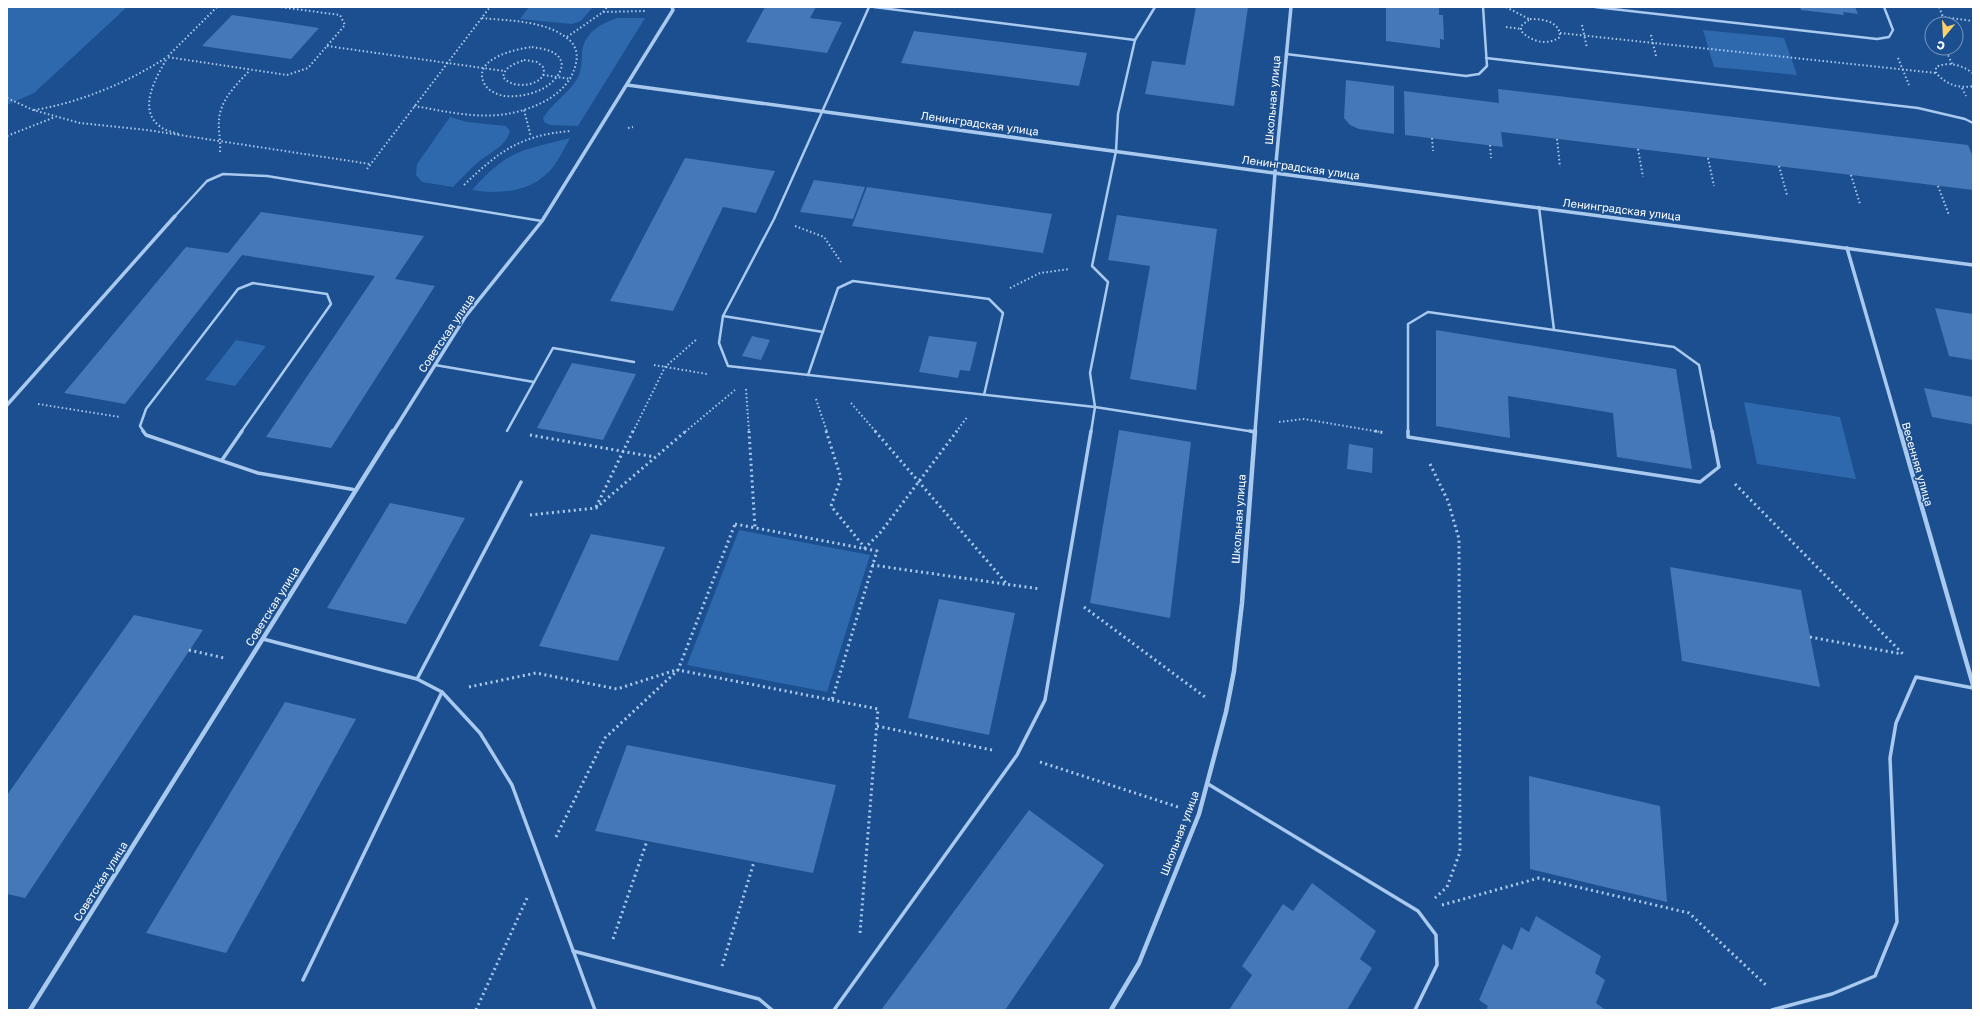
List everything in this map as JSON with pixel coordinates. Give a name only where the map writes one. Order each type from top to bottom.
[{"type":"street","name":"Советская улица","points":[[30,1010],[465,317],[542,222],[673,10],[672,7]]},
{"type":"street","name":"Школьная улица","points":[[1111,1010],[1139,963],[1199,814],[1208,784],[1234,671],[1242,603],[1275,173],[1291,7]]},
{"type":"street","name":"Ленинградская улица","points":[[627,84],[1275,173],[1973,265]]},
{"type":"street","points":[[7,405],[175,216]]},
{"type":"street","name":"Весенняя улица","points":[[1847,248],[1973,685]]},
{"type":"lane","points":[[869,7],[774,219],[722,316],[719,342],[728,366],[1095,407],[1255,432]]},
{"type":"lane","points":[[874,7],[1135,40]]},
{"type":"lane","points":[[834,1010],[1018,755],[1045,700],[1095,407],[1090,373],[1108,282],[1092,266],[1116,151],[1118,114],[1135,40],[1154,11],[1155,7]]},
{"type":"lane","points":[[1286,54],[1466,76],[1479,74],[1487,66],[1483,7]]},
{"type":"lane","points":[[1595,7],[1877,39],[1889,37],[1894,30],[1884,7]]},
{"type":"lane","points":[[1486,58],[1662,77],[1918,108],[1965,119],[1973,123]]},
{"type":"lane","points":[[175,216],[208,181],[223,174],[267,176],[542,222]]},
{"type":"lane","points":[[1539,207],[1554,330]]},
{"type":"lane","points":[[808,375],[838,288],[853,281],[989,299],[1003,313],[984,395]]},
{"type":"lane","points":[[222,460],[331,304],[327,294],[253,283],[238,289],[146,408],[140,426],[146,435],[258,472],[356,490]]},
{"type":"lane","points":[[1428,312],[1554,330],[1674,347],[1699,365],[1719,467],[1700,482],[1408,437],[1408,324],[1428,312]]},
{"type":"lane","points":[[722,316],[823,332]]},
{"type":"lane","points":[[507,431],[553,348],[634,362]]},
{"type":"lane","points":[[435,365],[534,382]]},
{"type":"lane","points":[[417,679],[521,482]]},
{"type":"lane","points":[[263,638],[417,679],[442,692],[480,733],[512,785],[595,1010]]},
{"type":"lane","points":[[1772,1010],[1832,994],[1875,976],[1897,922],[1890,758],[1896,723],[1916,677],[1973,688]]},
{"type":"lane","points":[[303,980],[442,692]]},
{"type":"lane","points":[[1208,784],[1418,911],[1436,935],[1437,965],[1416,1010]]},
{"type":"lane","points":[[573,951],[759,999],[772,1010]]},
{"type":"path","points":[[185,136],[162,127],[150,114],[149,97],[154,78],[167,58],[217,7]]},
{"type":"path","points":[[33,110],[58,106],[78,99],[146,71],[167,58],[287,75],[308,68],[345,25],[340,15],[280,7]]},
{"type":"path","points":[[351,190],[490,7]]},
{"type":"path","points":[[567,37],[603,12],[607,7]]},
{"type":"path","points":[[1506,7],[1530,20]]},
{"type":"path","points":[[603,12],[643,11]]},
{"type":"path","points":[[1645,13],[1662,77]]},
{"type":"path","points":[[414,106],[475,116],[491,116],[524,110],[553,96],[571,79],[577,67],[578,56],[574,46],[567,37],[543,26],[481,18]]},
{"type":"path","points":[[1530,20],[1546,20],[1558,28],[1560,33],[1560,37],[1550,42],[1536,41],[1522,31],[1521,26],[1524,22],[1530,20]]},
{"type":"path","points":[[1581,21],[1592,70]]},
{"type":"path","points":[[1560,33],[1936,73]]},
{"type":"path","points":[[1889,37],[1918,108]]},
{"type":"path","points":[[327,46],[504,70]]},
{"type":"path","points":[[520,48],[543,48],[559,56],[562,63],[562,70],[558,77],[542,90],[518,96],[507,96],[496,94],[488,89],[483,83],[482,76],[485,68],[498,56],[520,48]]},
{"type":"path","points":[[1948,56],[1952,64]]},
{"type":"path","points":[[532,60],[543,65],[545,70],[543,75],[531,84],[515,85],[504,80],[502,75],[504,70],[516,62],[532,60]]},
{"type":"path","points":[[1973,73],[1963,66],[1952,64],[1942,64],[1936,67],[1936,73],[1941,79],[1962,88],[1973,86]]},
{"type":"path","points":[[223,174],[218,160],[222,141],[219,119],[222,107],[233,88],[250,70]]},
{"type":"path","points":[[543,75],[571,79]]},
{"type":"path","points":[[7,98],[33,110],[80,123],[222,141],[370,164]]},
{"type":"path","points":[[524,110],[532,137]]},
{"type":"path","points":[[7,136],[56,117]]},
{"type":"path","points":[[466,184],[486,163],[508,149],[532,137],[573,131]]},
{"type":"path","points":[[1432,138],[1433,150]]},
{"type":"path","points":[[1557,139],[1560,167]]},
{"type":"path","points":[[1490,145],[1492,158]]},
{"type":"path","points":[[1638,149],[1643,177]]},
{"type":"path","points":[[1708,158],[1714,186]]},
{"type":"path","points":[[1779,166],[1787,195]]},
{"type":"path","points":[[1851,175],[1860,204]]},
{"type":"path","points":[[1938,186],[1949,215]]},
{"type":"path","points":[[774,219],[824,237],[853,281]]},
{"type":"path","points":[[989,299],[1040,273],[1092,266]]},
{"type":"path","points":[[596,508],[664,367],[722,316]]},
{"type":"path","points":[[502,518],[596,508],[740,386]]},
{"type":"path","points":[[746,388],[755,528]]},
{"type":"path","points":[[865,548],[880,533],[984,395]]},
{"type":"path","points":[[815,396],[841,478],[831,506],[865,548]]},
{"type":"path","points":[[847,398],[1007,584]]},
{"type":"path","points":[[49,406],[117,418],[146,408]]},
{"type":"path","points":[[1255,432],[1278,422],[1304,419],[1336,426],[1408,437],[1434,469],[1448,501],[1459,539],[1460,852],[1447,887],[1418,911]]},
{"type":"path","points":[[507,431],[656,457]]},
{"type":"path","points":[[1719,467],[1903,654]]},
{"type":"path","points":[[476,1010],[541,867],[605,738],[678,670],[735,524],[877,551],[832,700]]},
{"type":"path","points":[[1810,637],[1910,656]]},
{"type":"path","points":[[189,650],[225,659]]},
{"type":"path","points":[[442,692],[536,673],[617,689],[678,670],[878,709],[859,939]]},
{"type":"path","points":[[606,959],[647,841]]},
{"type":"path","points":[[716,988],[754,862]]},
{"type":"path","points":[[1418,911],[1539,878],[1689,913],[1747,970],[1789,1006]]},
{"type":"shaded area","points":[[7,7],[127,7],[34,93],[7,105]]},
{"type":"shaded area","points":[[529,7],[593,7],[581,21],[572,24],[520,19]]},
{"type":"shaded area","points":[[618,18],[645,18],[578,126],[550,125],[544,122],[543,118],[579,76],[583,48],[589,35],[599,26]]},
{"type":"shaded area","points":[[1703,30],[1784,38],[1797,75],[1714,67]]},
{"type":"shaded area","points":[[450,117],[467,122],[506,126],[510,131],[508,137],[496,150],[476,164],[453,187],[422,182],[416,175],[417,164]]},
{"type":"shaded area","points":[[570,138],[551,169],[535,182],[509,191],[490,192],[472,190],[492,169],[513,155]]},
{"type":"shaded area","points":[[236,340],[266,346],[235,386],[205,380]]},
{"type":"shaded area","points":[[1744,402],[1840,417],[1856,479],[1757,464]]},
{"type":"shaded area","points":[[739,530],[870,555],[827,692],[687,665]]},
{"type":"building","points":[[765,7],[816,7],[810,18],[842,22],[827,53],[746,42]]},
{"type":"building","points":[[1196,7],[1248,7],[1234,106],[1145,94],[1152,61],[1185,65]]},
{"type":"building","points":[[1386,7],[1439,7],[1439,15],[1443,15],[1444,40],[1440,39],[1440,48],[1386,41]]},
{"type":"building","points":[[1800,7],[1855,7],[1858,14],[1843,12],[1844,15],[1801,10]]},
{"type":"building","points":[[232,15],[319,28],[291,59],[202,46]]},
{"type":"building","points":[[914,31],[1087,53],[1079,86],[901,63]]},
{"type":"building","points":[[1346,80],[1394,86],[1394,134],[1359,129],[1350,125],[1344,118]]},
{"type":"building","points":[[1498,89],[1968,145],[1973,157],[1973,190],[1501,132],[1503,147],[1405,135],[1404,91],[1499,103]]},
{"type":"building","points":[[685,158],[775,171],[756,213],[723,207],[673,311],[610,301]]},
{"type":"building","points":[[814,180],[865,187],[853,219],[800,212]]},
{"type":"building","points":[[867,187],[1052,214],[1043,253],[852,226]]},
{"type":"building","points":[[261,212],[424,236],[395,279],[435,286],[331,448],[266,437],[375,276],[242,255],[125,404],[64,393],[186,247],[228,253]]},
{"type":"building","points":[[1117,215],[1217,229],[1196,390],[1130,379],[1150,266],[1108,260]]},
{"type":"building","points":[[1935,308],[1973,314],[1973,360],[1949,356]]},
{"type":"building","points":[[1436,330],[1676,369],[1692,469],[1617,457],[1613,413],[1508,396],[1510,438],[1436,426]]},
{"type":"building","points":[[752,336],[770,340],[761,360],[742,356]]},
{"type":"building","points":[[929,336],[977,342],[970,371],[960,370],[958,378],[919,372]]},
{"type":"building","points":[[572,363],[636,374],[603,440],[537,428]]},
{"type":"building","points":[[1924,388],[1973,397],[1973,428],[1971,424],[1932,417]]},
{"type":"building","points":[[1119,430],[1191,442],[1170,618],[1090,603]]},
{"type":"building","points":[[1349,444],[1373,448],[1372,473],[1347,469]]},
{"type":"building","points":[[390,503],[465,518],[406,624],[327,608]]},
{"type":"building","points":[[591,534],[665,547],[618,661],[539,646]]},
{"type":"building","points":[[1670,567],[1801,590],[1820,687],[1682,661]]},
{"type":"building","points":[[939,599],[1015,613],[989,735],[908,718]]},
{"type":"building","points":[[134,615],[203,630],[25,898],[7,894],[7,795]]},
{"type":"building","points":[[285,702],[356,719],[226,953],[146,933]]},
{"type":"building","points":[[627,745],[836,785],[813,873],[595,831]]},
{"type":"building","points":[[1529,776],[1660,806],[1667,902],[1530,869]]},
{"type":"building","points":[[1029,810],[1104,865],[1005,1010],[881,1010]]},
{"type":"building","points":[[1312,883],[1376,931],[1360,959],[1372,968],[1347,1010],[1229,1010],[1252,975],[1242,966],[1283,904],[1293,911]]},
{"type":"building","points":[[1536,916],[1601,956],[1595,973],[1605,980],[1596,1003],[1604,1010],[1486,1010],[1488,1006],[1479,1000],[1503,944],[1512,950],[1521,927],[1529,932]]}]
